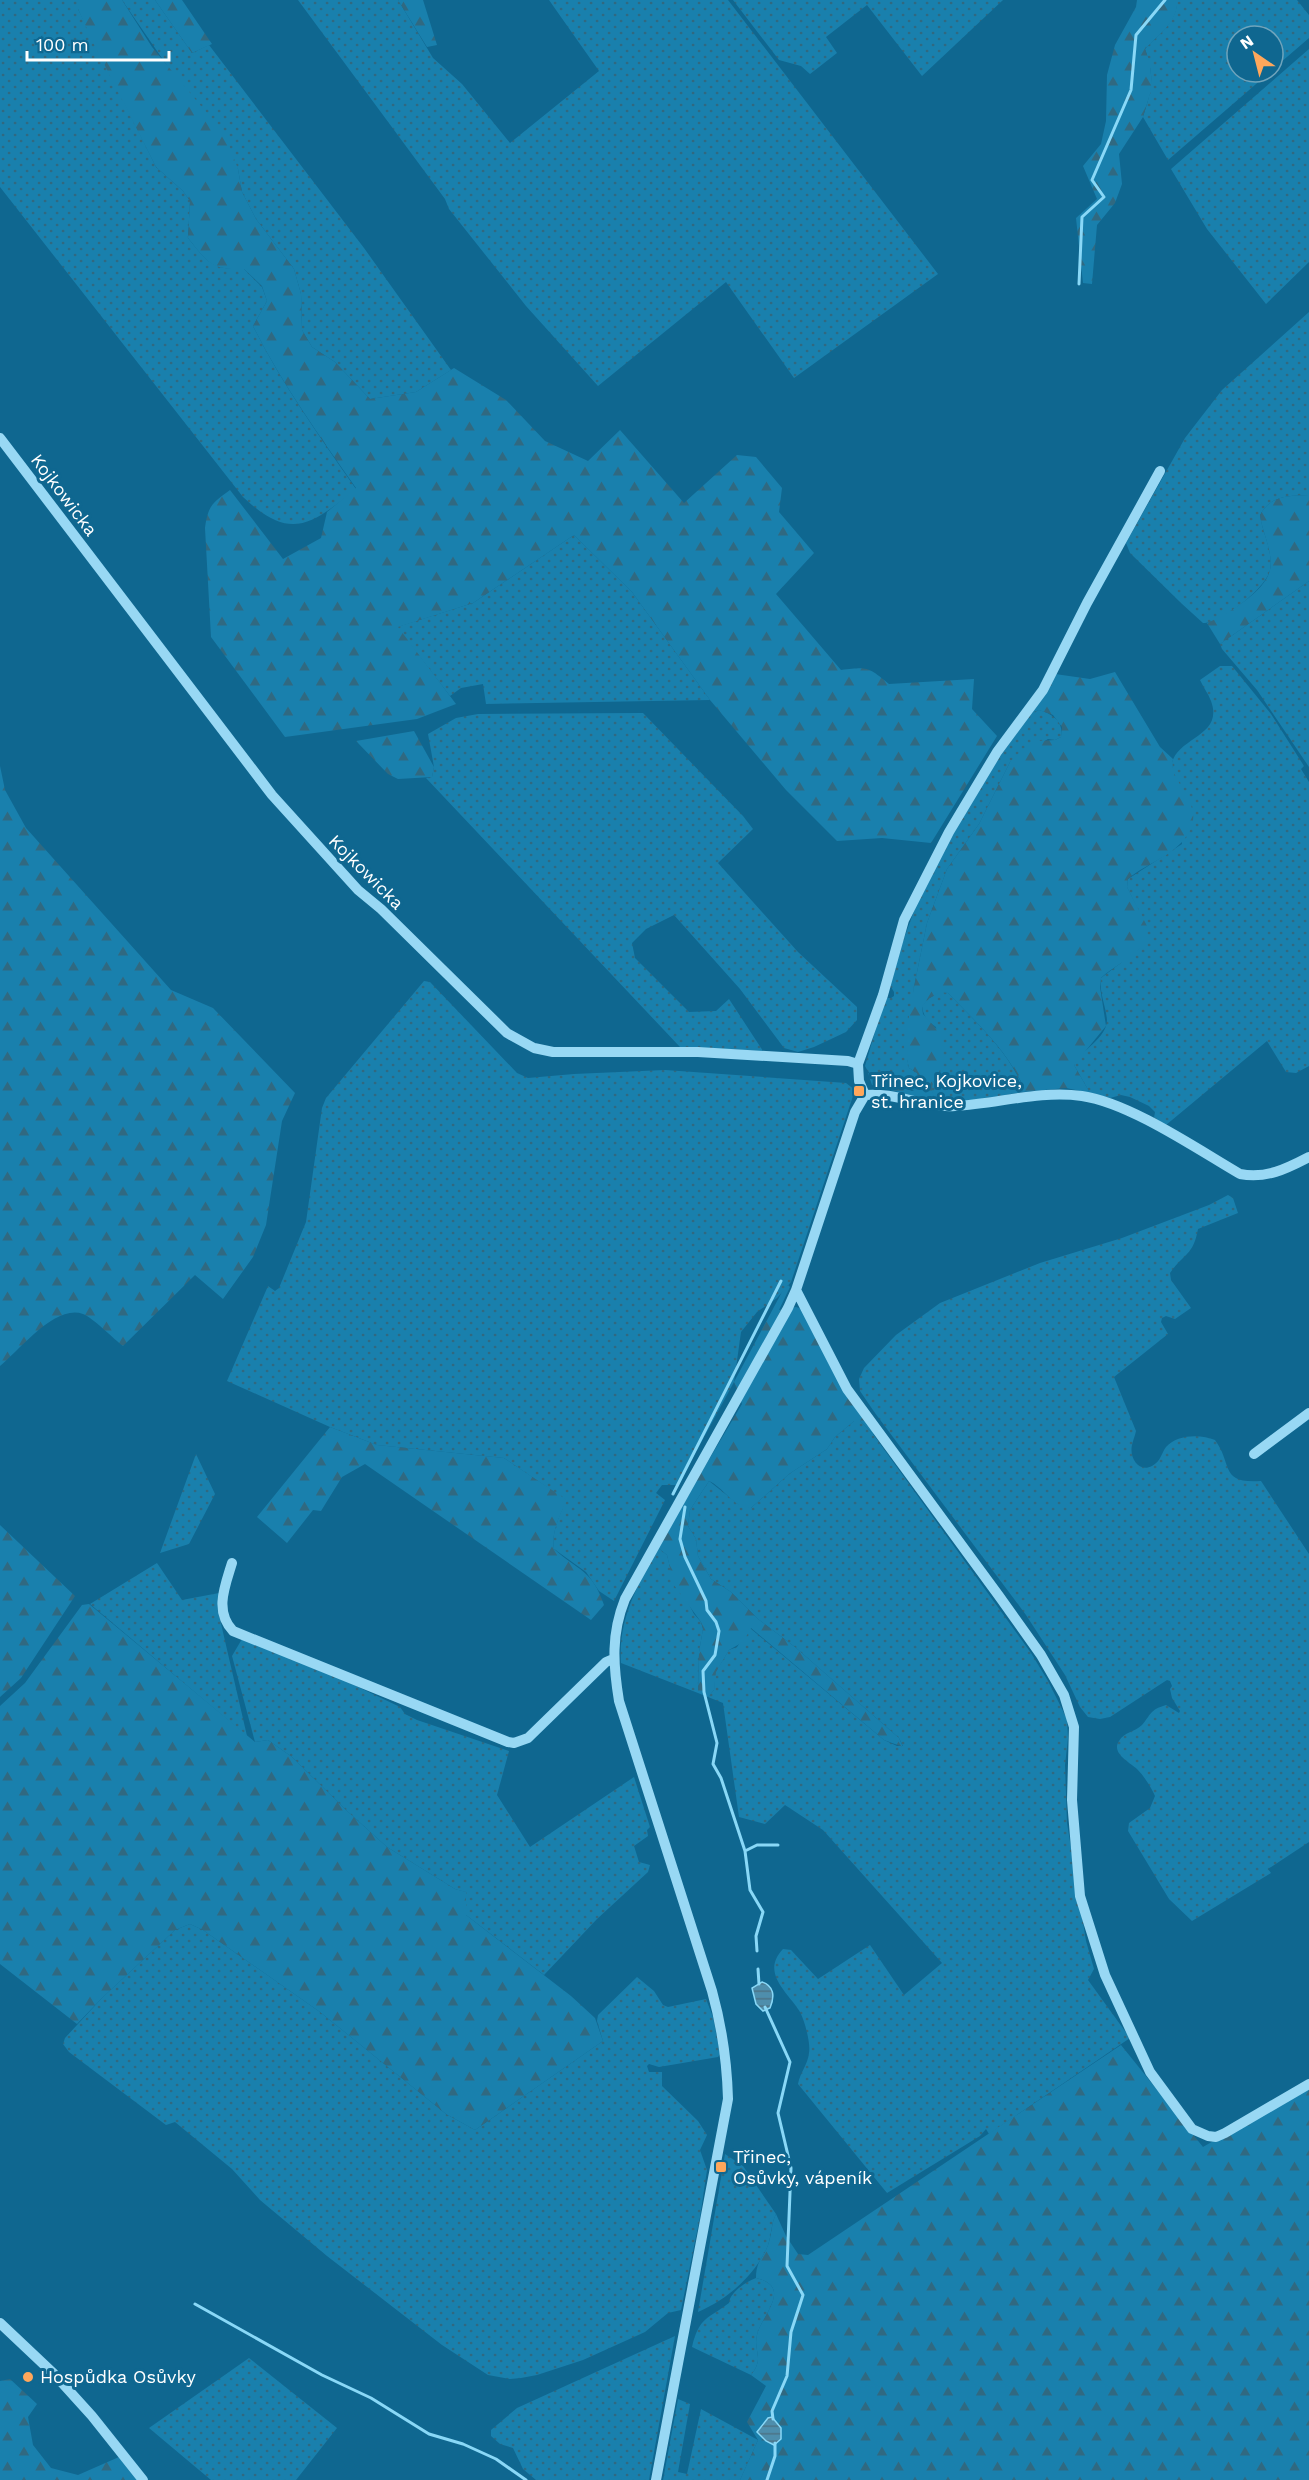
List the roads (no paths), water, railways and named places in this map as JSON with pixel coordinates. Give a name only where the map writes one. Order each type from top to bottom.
[{"type":"street","name":"Kojkowicka","points":[[0,438],[272,795],[358,890],[381,909],[507,1033],[534,1048],[553,1052],[699,1052],[848,1061],[858,1064]]},
{"type":"street","points":[[865,1095],[859,1081],[858,1064],[883,995],[904,920],[949,832],[997,752],[1043,690],[1087,603],[1160,471]]},
{"type":"street","points":[[865,1095],[878,1094],[923,1104],[953,1106],[1032,1097],[1080,1096],[1107,1101],[1240,1174],[1261,1176],[1309,1157]]},
{"type":"street","points":[[656,2480],[728,2099],[727,2061],[721,2023],[712,1991],[620,1701],[613,1659],[615,1632],[625,1599],[788,1308],[855,1112],[865,1095]]},
{"type":"street","points":[[796,1290],[847,1389],[1005,1604],[1041,1655],[1064,1695],[1074,1727],[1072,1800],[1080,1896],[1105,1975],[1150,2072],[1192,2129],[1216,2137],[1309,2084]]},
{"type":"street","points":[[1254,1454],[1309,1413]]},
{"type":"street","points":[[232,1563],[222,1599],[225,1619],[233,1631],[508,1742],[528,1738],[606,1662],[613,1659]]},
{"type":"street","points":[[0,2323],[54,2374],[92,2416],[143,2480]]},
{"type":"waterway","points":[[1079,284],[1082,217],[1104,197],[1092,180],[1131,90],[1136,35],[1165,0]]},
{"type":"waterway","points":[[673,1494],[781,1281]]},
{"type":"waterway","points":[[685,1507],[680,1539],[685,1557],[706,1601],[707,1610],[716,1622],[719,1631],[715,1655],[703,1671],[704,1692],[717,1743],[713,1764],[721,1778],[745,1851],[750,1890],[763,1912],[756,1936],[757,1951]]},
{"type":"waterway","points":[[745,1851],[757,1845],[778,1845]]},
{"type":"waterway","points":[[758,1969],[759,1984]]},
{"type":"waterway","points":[[765,2007],[790,2062],[778,2113],[791,2168],[787,2266],[803,2295],[791,2332],[787,2376],[772,2411],[773,2419]]},
{"type":"waterway","points":[[195,2304],[322,2375],[371,2398],[429,2434],[463,2444],[496,2459],[526,2480]]},
{"type":"waterway","points":[[767,2480],[775,2456],[775,2443]]},
{"type":"place","name":"Třinec, Kojkovice, st. hranice","points":[[859,1091]]},
{"type":"place","name":"Třinec, Osůvky, vápeník","points":[[721,2167]]},
{"type":"place","name":"Hospůdka Osůvky","points":[[28,2377]]}]
